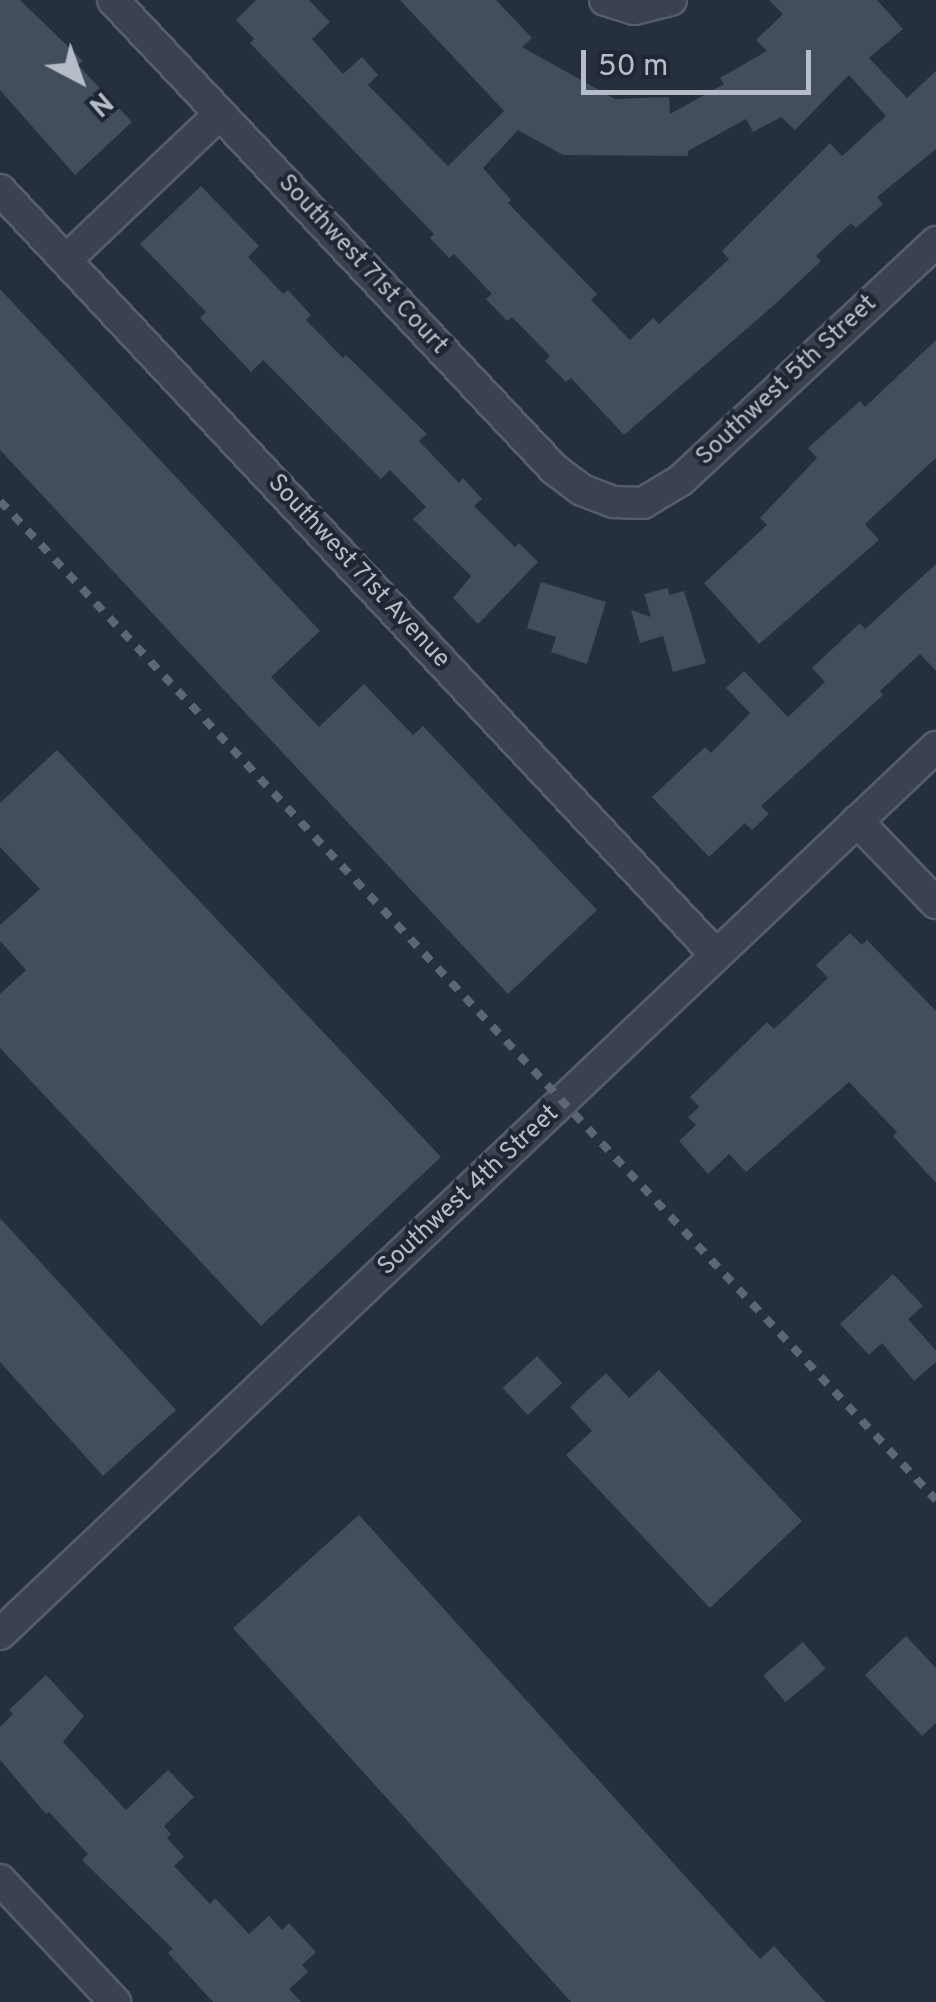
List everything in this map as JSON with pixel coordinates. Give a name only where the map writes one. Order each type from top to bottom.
[{"type":"street","name":"Southwest 71st Court","points":[[113,0],[554,469],[582,490],[628,504]]},
{"type":"street","points":[[620,4],[671,0]]},
{"type":"street","points":[[66,260],[220,114]]},
{"type":"street","name":"Southwest 71st Avenue","points":[[0,190],[716,954]]},
{"type":"street","name":"Southwest 5th Street","points":[[628,504],[643,503],[681,480],[936,242]]},
{"type":"street","name":"Southwest 4th Street","points":[[0,1634],[936,747]]},
{"type":"street","points":[[858,821],[936,902]]},
{"type":"street","points":[[0,1880],[115,2002]]},
{"type":"building","points":[[0,0],[20,0],[83,61],[78,65],[132,122],[75,175],[0,90]]},
{"type":"building","points":[[256,0],[309,0],[330,22],[312,39],[343,74],[362,57],[378,75],[368,85],[448,166],[504,111],[400,0],[496,0],[532,38],[522,47],[615,99],[669,97],[670,114],[724,84],[720,78],[767,51],[756,40],[783,14],[769,0],[877,0],[903,29],[869,58],[907,98],[936,71],[936,149],[877,197],[883,204],[856,228],[851,223],[816,256],[821,261],[773,306],[624,435],[571,378],[566,382],[545,361],[550,356],[512,317],[507,321],[486,299],[492,294],[454,254],[449,258],[430,238],[434,234],[250,43],[254,39],[236,20]],"holes":[[[849,75],[886,116],[842,156],[830,143],[722,251],[729,259],[659,324],[653,318],[630,340],[591,300],[597,294],[508,203],[511,200],[483,168],[518,130],[563,155],[688,156],[688,151],[746,119],[753,132],[781,117],[795,130]]]},
{"type":"building","points":[[201,186],[259,246],[248,257],[283,294],[288,290],[311,315],[306,320],[343,358],[346,355],[427,434],[419,441],[459,483],[463,478],[482,499],[474,506],[515,547],[519,543],[538,562],[478,624],[453,598],[471,576],[413,519],[426,507],[390,470],[381,479],[263,360],[251,372],[200,318],[206,312],[140,244]]},
{"type":"building","points":[[0,289],[320,631],[271,677],[319,727],[364,684],[413,735],[423,726],[597,910],[508,994],[0,450]]},
{"type":"building","points":[[936,340],[936,458],[865,524],[879,540],[759,644],[704,583],[767,525],[760,518],[817,458],[808,448],[860,401],[865,407]]},
{"type":"building","points":[[936,564],[936,671],[920,654],[880,691],[883,695],[761,806],[769,814],[752,830],[745,823],[709,857],[652,797],[705,747],[711,753],[750,713],[726,688],[744,671],[788,717],[825,682],[812,668],[860,623],[865,629]]},
{"type":"building","points":[[541,582],[606,602],[587,664],[551,652],[556,637],[527,628]]},
{"type":"building","points":[[668,588],[669,595],[684,591],[706,663],[673,672],[663,636],[640,643],[631,610],[651,617],[644,594]]},
{"type":"building","points":[[57,750],[441,1157],[261,1326],[0,1048],[0,994],[26,970],[0,941],[0,925],[40,889],[0,847],[0,803]]},
{"type":"building","points":[[850,933],[862,945],[867,940],[936,1011],[936,1183],[893,1136],[897,1132],[849,1082],[746,1172],[729,1154],[708,1174],[679,1141],[696,1125],[688,1117],[699,1107],[690,1097],[767,1022],[774,1029],[828,978],[816,965]]},
{"type":"building","points":[[0,1218],[176,1410],[103,1476],[0,1362]]},
{"type":"building","points":[[893,1274],[923,1306],[908,1319],[936,1351],[936,1362],[914,1381],[882,1343],[869,1355],[840,1324]]},
{"type":"building","points":[[537,1356],[562,1383],[528,1415],[503,1388]]},
{"type":"building","points":[[659,1370],[802,1521],[710,1608],[566,1455],[592,1431],[570,1407],[606,1373],[629,1398]]},
{"type":"building","points":[[359,1515],[760,1959],[774,1946],[825,2002],[571,2002],[233,1628]]},
{"type":"building","points":[[906,1636],[936,1668],[936,1723],[922,1736],[865,1675]]},
{"type":"building","points":[[803,1642],[825,1669],[786,1702],[763,1675]]},
{"type":"building","points":[[46,1675],[84,1716],[63,1742],[126,1810],[168,1770],[194,1797],[164,1826],[171,1834],[167,1838],[184,1857],[174,1866],[210,1904],[215,1898],[249,1934],[269,1916],[282,1930],[289,1923],[316,1952],[302,1965],[308,1972],[289,1989],[301,2002],[213,2002],[168,1953],[173,1949],[82,1860],[88,1854],[49,1812],[46,1814],[0,1760],[0,1727],[13,1714],[9,1710]]},
{"type":"railway","points":[[0,501],[936,1500]]}]
